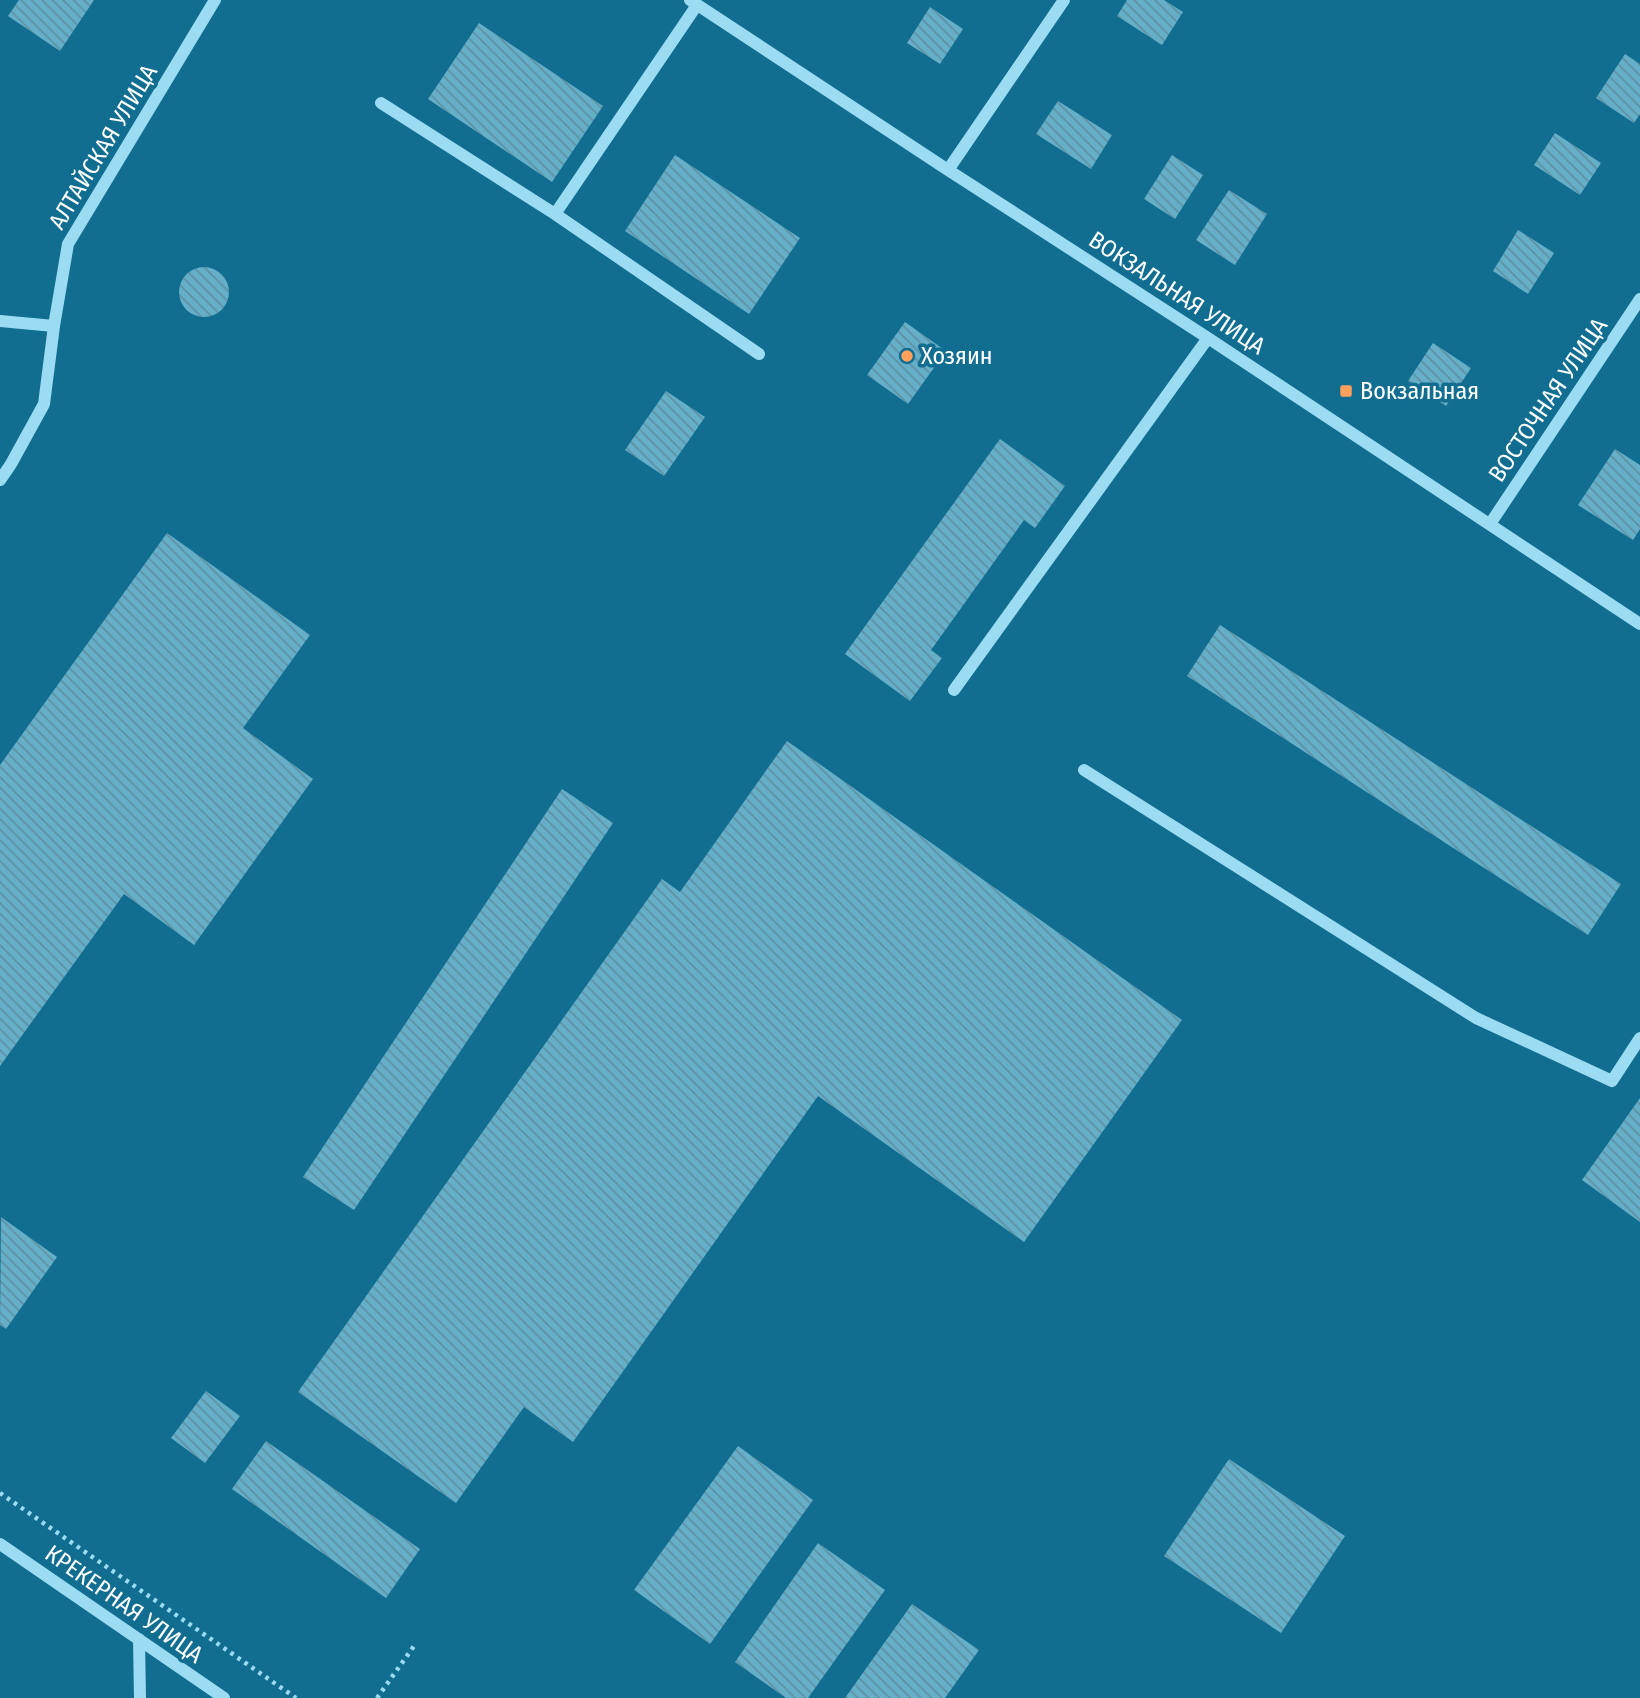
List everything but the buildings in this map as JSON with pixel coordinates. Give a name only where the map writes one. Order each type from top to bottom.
[{"type":"street","name":"АЛТАЙСКАЯ УЛИЦА","points":[[0,480],[44,404],[68,244],[215,0]]},
{"type":"street","points":[[948,170],[1064,0]]},
{"type":"street","points":[[555,214],[694,2]]},
{"type":"street","name":"ВОКЗАЛЬНАЯ УЛИЦА","points":[[694,2],[1640,624]]},
{"type":"street","points":[[382,103],[555,214],[759,354]]},
{"type":"street","name":"ВОСТОЧНАЯ УЛИЦА","points":[[1490,524],[1640,299]]},
{"type":"street","points":[[0,321],[54,326]]},
{"type":"street","points":[[954,690],[1208,338]]},
{"type":"street","points":[[1084,770],[1476,1018],[1612,1081],[1640,1038]]},
{"type":"street","name":"КРЕКЕРНАЯ УЛИЦА","points":[[0,1544],[224,1698]]},
{"type":"street","points":[[139,1639],[140,1698]]},
{"type":"path","points":[[0,1493],[296,1698]]},
{"type":"path","points":[[377,1698],[414,1646]]},
{"type":"place","name":"Хозяин","points":[[907,356]]},
{"type":"place","name":"Вокзальная","points":[[1346,391]]}]
